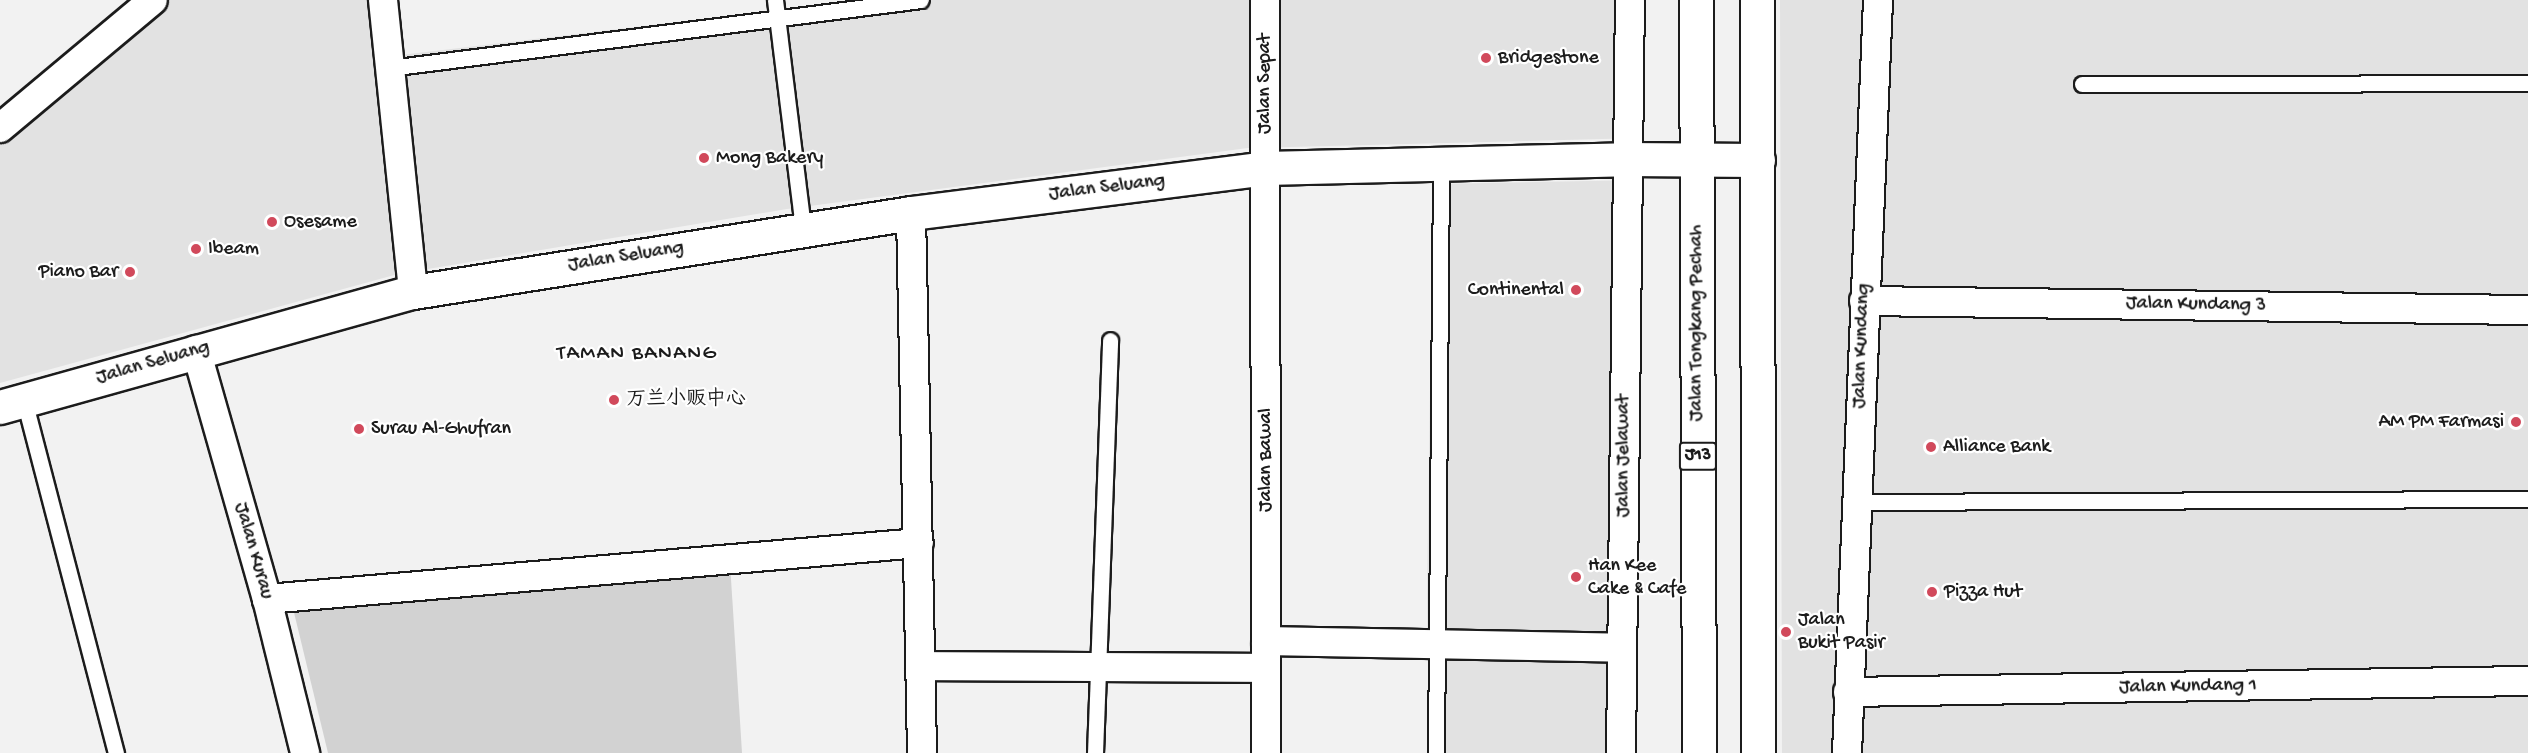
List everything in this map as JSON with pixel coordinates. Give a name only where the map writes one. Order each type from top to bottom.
[{"type":"street","points":[[0,128],[153,0]]},
{"type":"street","points":[[383,0],[413,292]]},
{"type":"street","name":"Jalan Sepat","points":[[1265,0],[1265,168]]},
{"type":"street","name":"Jalan Jelawat","points":[[1621,753],[1625,159],[1630,0]]},
{"type":"street","name":"Jalan Tongkang Pechah","points":[[1696,0],[1699,753]]},
{"type":"street","points":[[1757,0],[1758,753]]},
{"type":"street","name":"Jalan Kundang","points":[[1847,753],[1863,302],[1878,0]]},
{"type":"street","name":"Jalan Seluang","points":[[12,404],[196,350],[413,292],[803,228],[1265,168],[1625,159],[1758,160]]},
{"type":"street","name":"Jalan Bawal","points":[[1265,168],[1266,753]]},
{"type":"street","points":[[911,213],[922,753]]},
{"type":"street","name":"Jalan Kundang 3","points":[[1863,302],[2528,309]]},
{"type":"street","name":"Jalan Kurau","points":[[196,350],[267,599],[305,753]]},
{"type":"street","points":[[267,599],[919,543]]},
{"type":"street","points":[[920,666],[1095,667],[1434,644],[1622,648]]},
{"type":"street","name":"Jalan Kundang 1","points":[[1848,692],[2528,681]]},
{"type":"lane","points":[[775,0],[803,228]]},
{"type":"lane","points":[[389,68],[921,0]]},
{"type":"lane","points":[[2082,84],[2528,83]]},
{"type":"lane","points":[[1436,753],[1434,644],[1441,163]]},
{"type":"lane","points":[[1095,753],[1095,667],[1110,340]]},
{"type":"lane","points":[[12,404],[116,753]]},
{"type":"lane","points":[[1855,502],[2528,500]]},
{"type":"shaded area","points":[[130,0],[371,0],[376,58],[860,0],[1643,0],[1642,138],[1248,148],[787,209],[398,274],[0,383],[0,108]]},
{"type":"shaded area","points":[[1780,0],[2528,0],[2528,753],[1782,753]]},
{"type":"shaded area","points":[[1638,180],[1635,753],[1429,753],[1427,596],[1433,184]]},
{"type":"shaded area","points":[[729,547],[742,753],[328,753],[290,596]]},
{"type":"place","name":"Bridgestone","points":[[1486,58]]},
{"type":"place","name":"Mong Bakery","points":[[704,158]]},
{"type":"place","name":"Osesame","points":[[272,222]]},
{"type":"place","name":"Ibeam","points":[[196,249]]},
{"type":"place","name":"Piano Bar","points":[[130,272]]},
{"type":"place","name":"Continental","points":[[1576,290]]},
{"type":"place","name":"万兰小贩中心","points":[[614,400]]},
{"type":"place","name":"AM PM Farmasi","points":[[2516,422]]},
{"type":"place","name":"Surau Al-Ghufran","points":[[359,429]]},
{"type":"place","name":"Alliance Bank","points":[[1931,447]]},
{"type":"place","name":"Han Kee Cake & Cafe","points":[[1576,577]]},
{"type":"place","name":"Pizza Hut","points":[[1932,592]]},
{"type":"place","name":"Jalan Bukit Pasir","points":[[1786,632]]},
{"type":"district","name":"TAMAN BANANG","points":[[637,355]]}]
